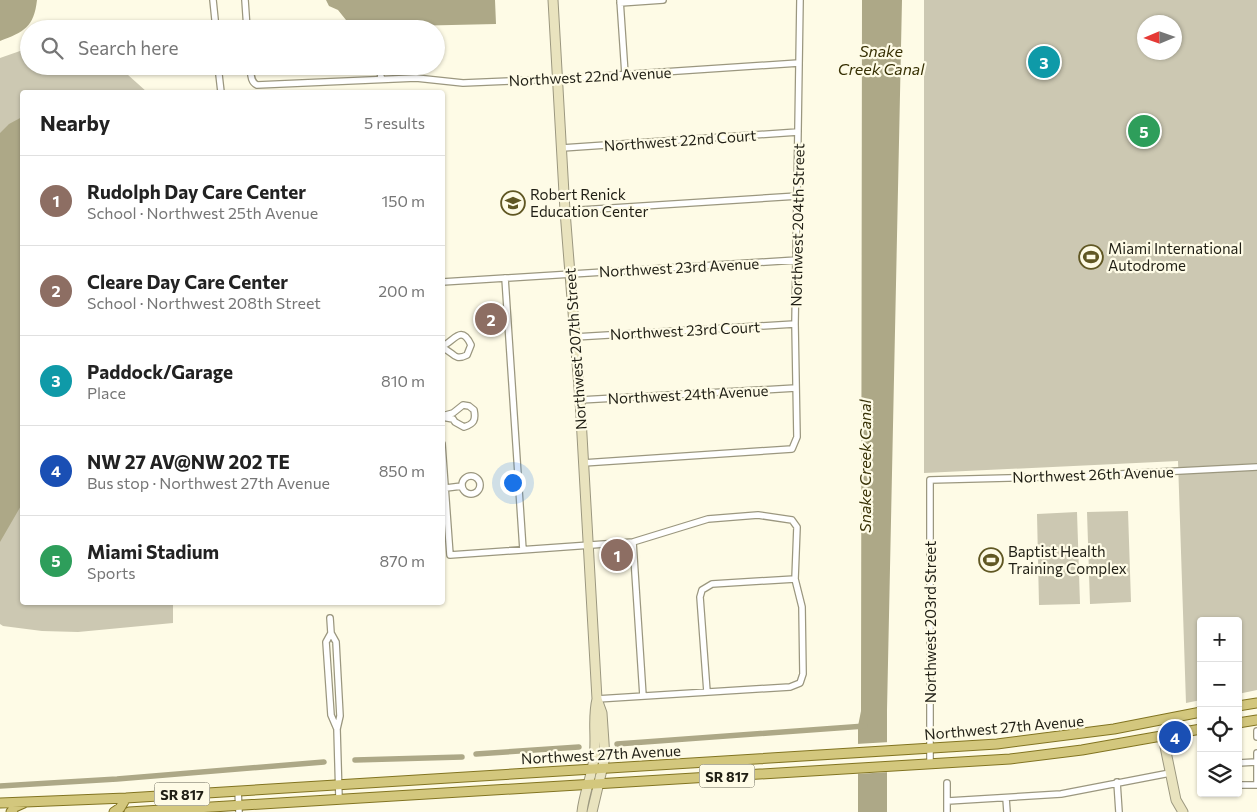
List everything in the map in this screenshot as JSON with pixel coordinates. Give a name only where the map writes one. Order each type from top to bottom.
[{"type":"main road","points":[[1242,706],[1257,703]]},
{"type":"main road","name":"Northwest 27th Avenue","points":[[0,803],[126,798],[930,748],[1022,741],[1081,734],[1197,713]]},
{"type":"main road","points":[[1242,722],[1257,720]]},
{"type":"main road","name":"Northwest 27th Avenue","points":[[130,812],[239,809],[339,798],[1010,759],[1082,750],[1197,730]]},
{"type":"main road","points":[[1081,734],[1082,750]]},
{"type":"main road","points":[[471,776],[472,790]]},
{"type":"main road","points":[[114,812],[120,808],[126,798],[142,811]]},
{"type":"main road","points":[[11,812],[15,807],[29,801]]},
{"type":"street","points":[[213,0],[215,20]]},
{"type":"street","points":[[245,0],[246,20]]},
{"type":"street","name":"Northwest 207th Street","points":[[553,0],[565,211],[580,400],[596,699],[594,712],[595,743],[592,768],[582,812]]},
{"type":"street","points":[[625,74],[620,1],[663,0]]},
{"type":"street","name":"Northwest 204th Street","points":[[583,463],[792,449],[797,437],[795,324],[800,0]]},
{"type":"street","name":"Northwest 22nd Avenue","points":[[251,75],[253,84],[257,85],[416,78],[463,83],[800,63]]},
{"type":"street","points":[[219,75],[221,90]]},
{"type":"street","points":[[381,75],[381,79]]},
{"type":"street","name":"Northwest 22nd Court","points":[[562,148],[798,132]]},
{"type":"street","points":[[565,211],[798,196]]},
{"type":"street","name":"Northwest 23rd Avenue","points":[[445,282],[797,260]]},
{"type":"street","points":[[505,278],[523,550]]},
{"type":"street","name":"Northwest 23rd Court","points":[[575,337],[795,324]]},
{"type":"street","points":[[445,345],[454,336],[460,335],[466,337],[471,345],[467,354],[459,358],[445,348]]},
{"type":"street","name":"Northwest 24th Avenue","points":[[580,400],[796,388]]},
{"type":"street","points":[[445,416],[453,413],[459,406],[463,405],[469,406],[474,410],[475,419],[472,424],[464,427],[453,419],[445,418]]},
{"type":"street","name":"Northwest 26th Avenue","points":[[930,480],[1081,476],[1257,467]]},
{"type":"street","points":[[445,477],[450,555],[633,542],[708,519],[758,515],[792,520],[797,527],[795,579],[802,607],[803,674],[800,683],[790,687],[596,699]]},
{"type":"street","name":"Northwest 203rd Street","points":[[930,480],[930,764]]},
{"type":"street","points":[[446,488],[462,486]]},
{"type":"street","points":[[633,542],[643,696]]},
{"type":"street","points":[[707,692],[700,597],[702,590],[712,584],[795,579]]},
{"type":"street","points":[[330,618],[331,633],[336,642],[340,716],[337,729],[339,798]]},
{"type":"street","points":[[331,633],[326,642],[331,714],[337,729]]},
{"type":"street","name":"Northwest 207th Street","points":[[592,812],[605,758],[602,713],[596,699]]},
{"type":"street","points":[[1257,731],[1257,736]]},
{"type":"street","points":[[1162,737],[1176,800],[1183,812]]},
{"type":"street","points":[[1242,785],[1257,784],[1257,753]]},
{"type":"street","points":[[1242,763],[1256,762]]},
{"type":"street","points":[[948,801],[1061,794],[1170,773]]},
{"type":"street","points":[[1117,782],[1119,812]]},
{"type":"street","points":[[947,783],[947,812]]},
{"type":"street","points":[[238,790],[239,809]]},
{"type":"street","points":[[1006,798],[1007,812]]},
{"type":"shaded area","name":"Miami International Autodrome","points":[[924,0],[1257,0],[1257,690],[1242,693],[1242,617],[1197,617],[1197,701],[1186,703],[1178,461],[924,473]]},
{"type":"shaded area","points":[[20,51],[20,75],[128,75],[145,90],[20,90],[20,605],[173,605],[173,623],[78,632],[42,631],[0,624],[0,58]]},
{"type":"shaded area","points":[[1128,511],[1131,602],[1090,604],[1087,512]]},
{"type":"shaded area","points":[[1077,512],[1080,604],[1039,605],[1037,514]]},
{"type":"water","points":[[0,0],[37,0],[36,9],[31,20],[20,20],[20,32],[0,41]]},
{"type":"water","points":[[326,0],[495,0],[496,24],[445,25],[445,20],[346,20],[338,10],[329,6]]},
{"type":"water","name":"Snake Creek Canal","points":[[862,0],[902,0],[887,710],[887,812],[858,812],[858,726],[861,711]]},
{"type":"water","points":[[20,118],[20,507],[0,542],[0,133],[9,124]]},
{"type":"pier","points":[[890,742],[890,772],[856,774],[856,744]]},
{"type":"waterway","points":[[617,744],[865,726]]},
{"type":"waterway","points":[[476,754],[579,747]]},
{"type":"waterway","points":[[355,760],[462,757]]},
{"type":"waterway","points":[[0,786],[117,779],[324,762]]},
{"type":"place","name":"Paddock/Garage","points":[[1044,62]]},
{"type":"place","name":"Miami Stadium","points":[[1144,131]]},
{"type":"place","name":"Robert Renick Education Center","points":[[513,203]]},
{"type":"place","name":"Miami International Autodrome","points":[[1091,257]]},
{"type":"place","name":"Cleare Day Care Center","points":[[491,319]]},
{"type":"place","name":"Rudolph Day Care Center","points":[[617,555]]},
{"type":"place","name":"Baptist Health Training Complex","points":[[991,560]]},
{"type":"place","name":"NW 27 AV@NW 202 TE","points":[[1175,737]]}]
